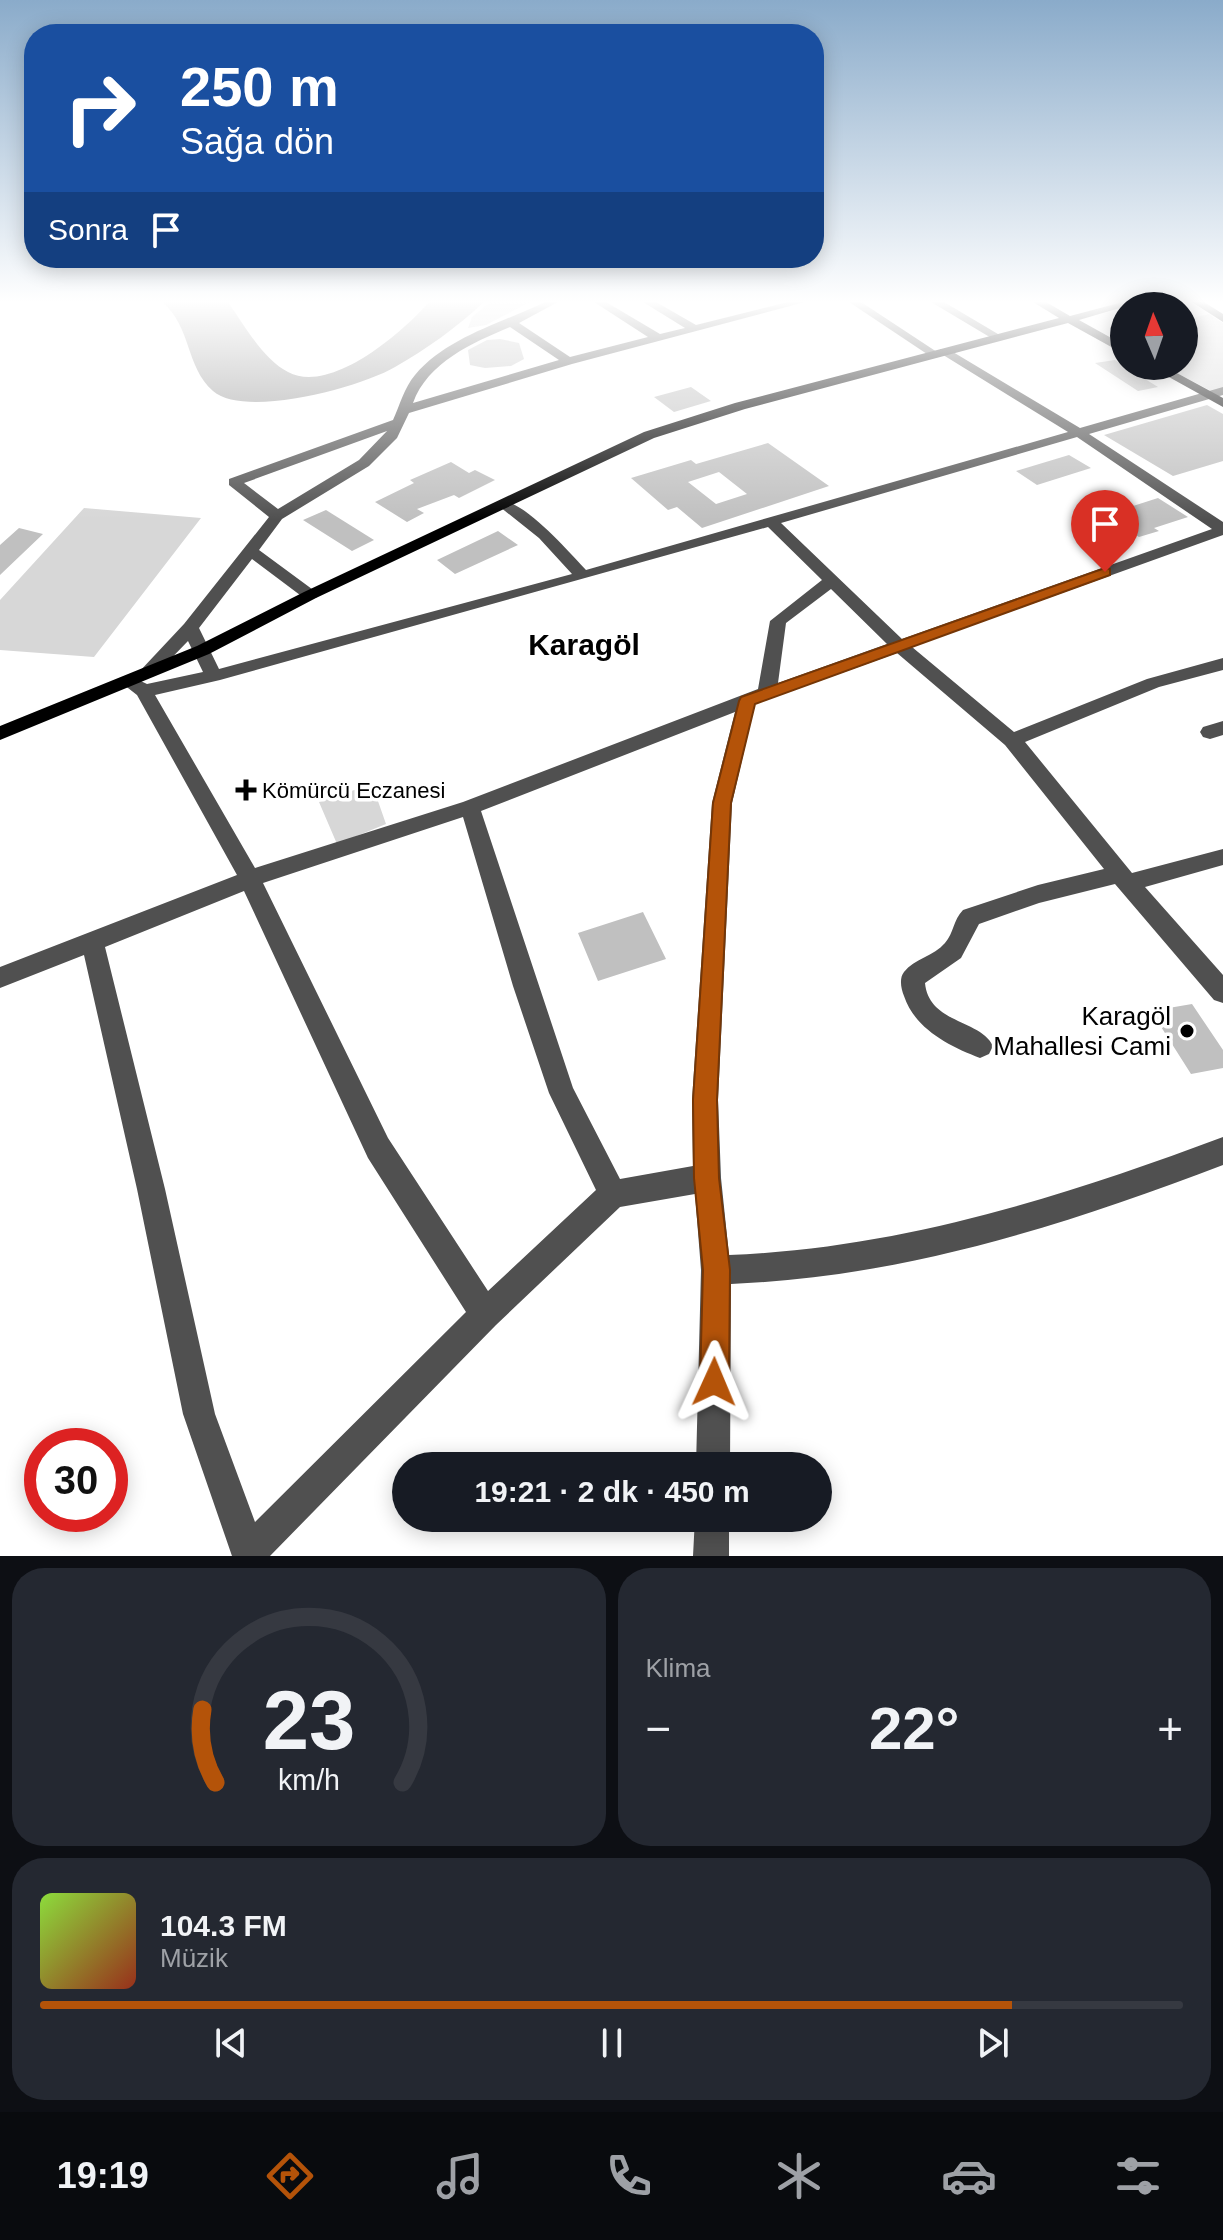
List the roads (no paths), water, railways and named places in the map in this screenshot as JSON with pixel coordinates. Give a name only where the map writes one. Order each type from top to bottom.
[{"type":"main road","points":[[0,733],[140,681],[310,595],[649,435],[740,406],[858,375]]},
{"type":"main road","points":[[1184,380],[1218,396]]},
{"type":"street","points":[[140,681],[190,628],[277,516],[364,463],[385,443],[413,387],[424,375]]},
{"type":"street","points":[[277,516],[234,482],[401,416],[527,375]]},
{"type":"street","points":[[977,375],[1079,433],[1223,530]]},
{"type":"street","points":[[140,681],[214,676],[583,576],[1218,396]]},
{"type":"street","points":[[505,504],[544,535],[583,576]]},
{"type":"street","points":[[771,522],[898,645],[1012,740],[1124,879],[1223,992]]},
{"type":"street","points":[[0,978],[250,879],[470,807],[898,645],[1223,530]]},
{"type":"street","points":[[252,552],[310,595]]},
{"type":"street","points":[[713,1452],[716,1270],[707,1178],[705,1100],[722,803],[778,621],[831,581]]},
{"type":"street","points":[[190,628],[214,676]]},
{"type":"street","points":[[1012,740],[1153,683],[1223,664]]},
{"type":"street","points":[[140,681],[250,879],[378,1148],[485,1314]]},
{"type":"street","points":[[470,807],[562,1093],[613,1194]]},
{"type":"street","points":[[980,1046],[929,1018],[914,990],[913,978],[951,953],[964,923],[971,917],[1038,894],[1223,857]]},
{"type":"street","points":[[92,941],[151,1189],[199,1414],[250,1554],[485,1314],[613,1194],[707,1178]]},
{"type":"street","points":[[716,1270],[806,1267],[991,1230],[1137,1184],[1223,1151]]},
{"type":"street","points":[[711,1556],[712,1532]]},
{"type":"place","name":"Kömürcü Eczanesi","points":[[246,790]]},
{"type":"place","name":"Karagöl Mahallesi Cami","points":[[1187,1031]]},
{"type":"district","name":"Karagöl","points":[[584,645]]}]
